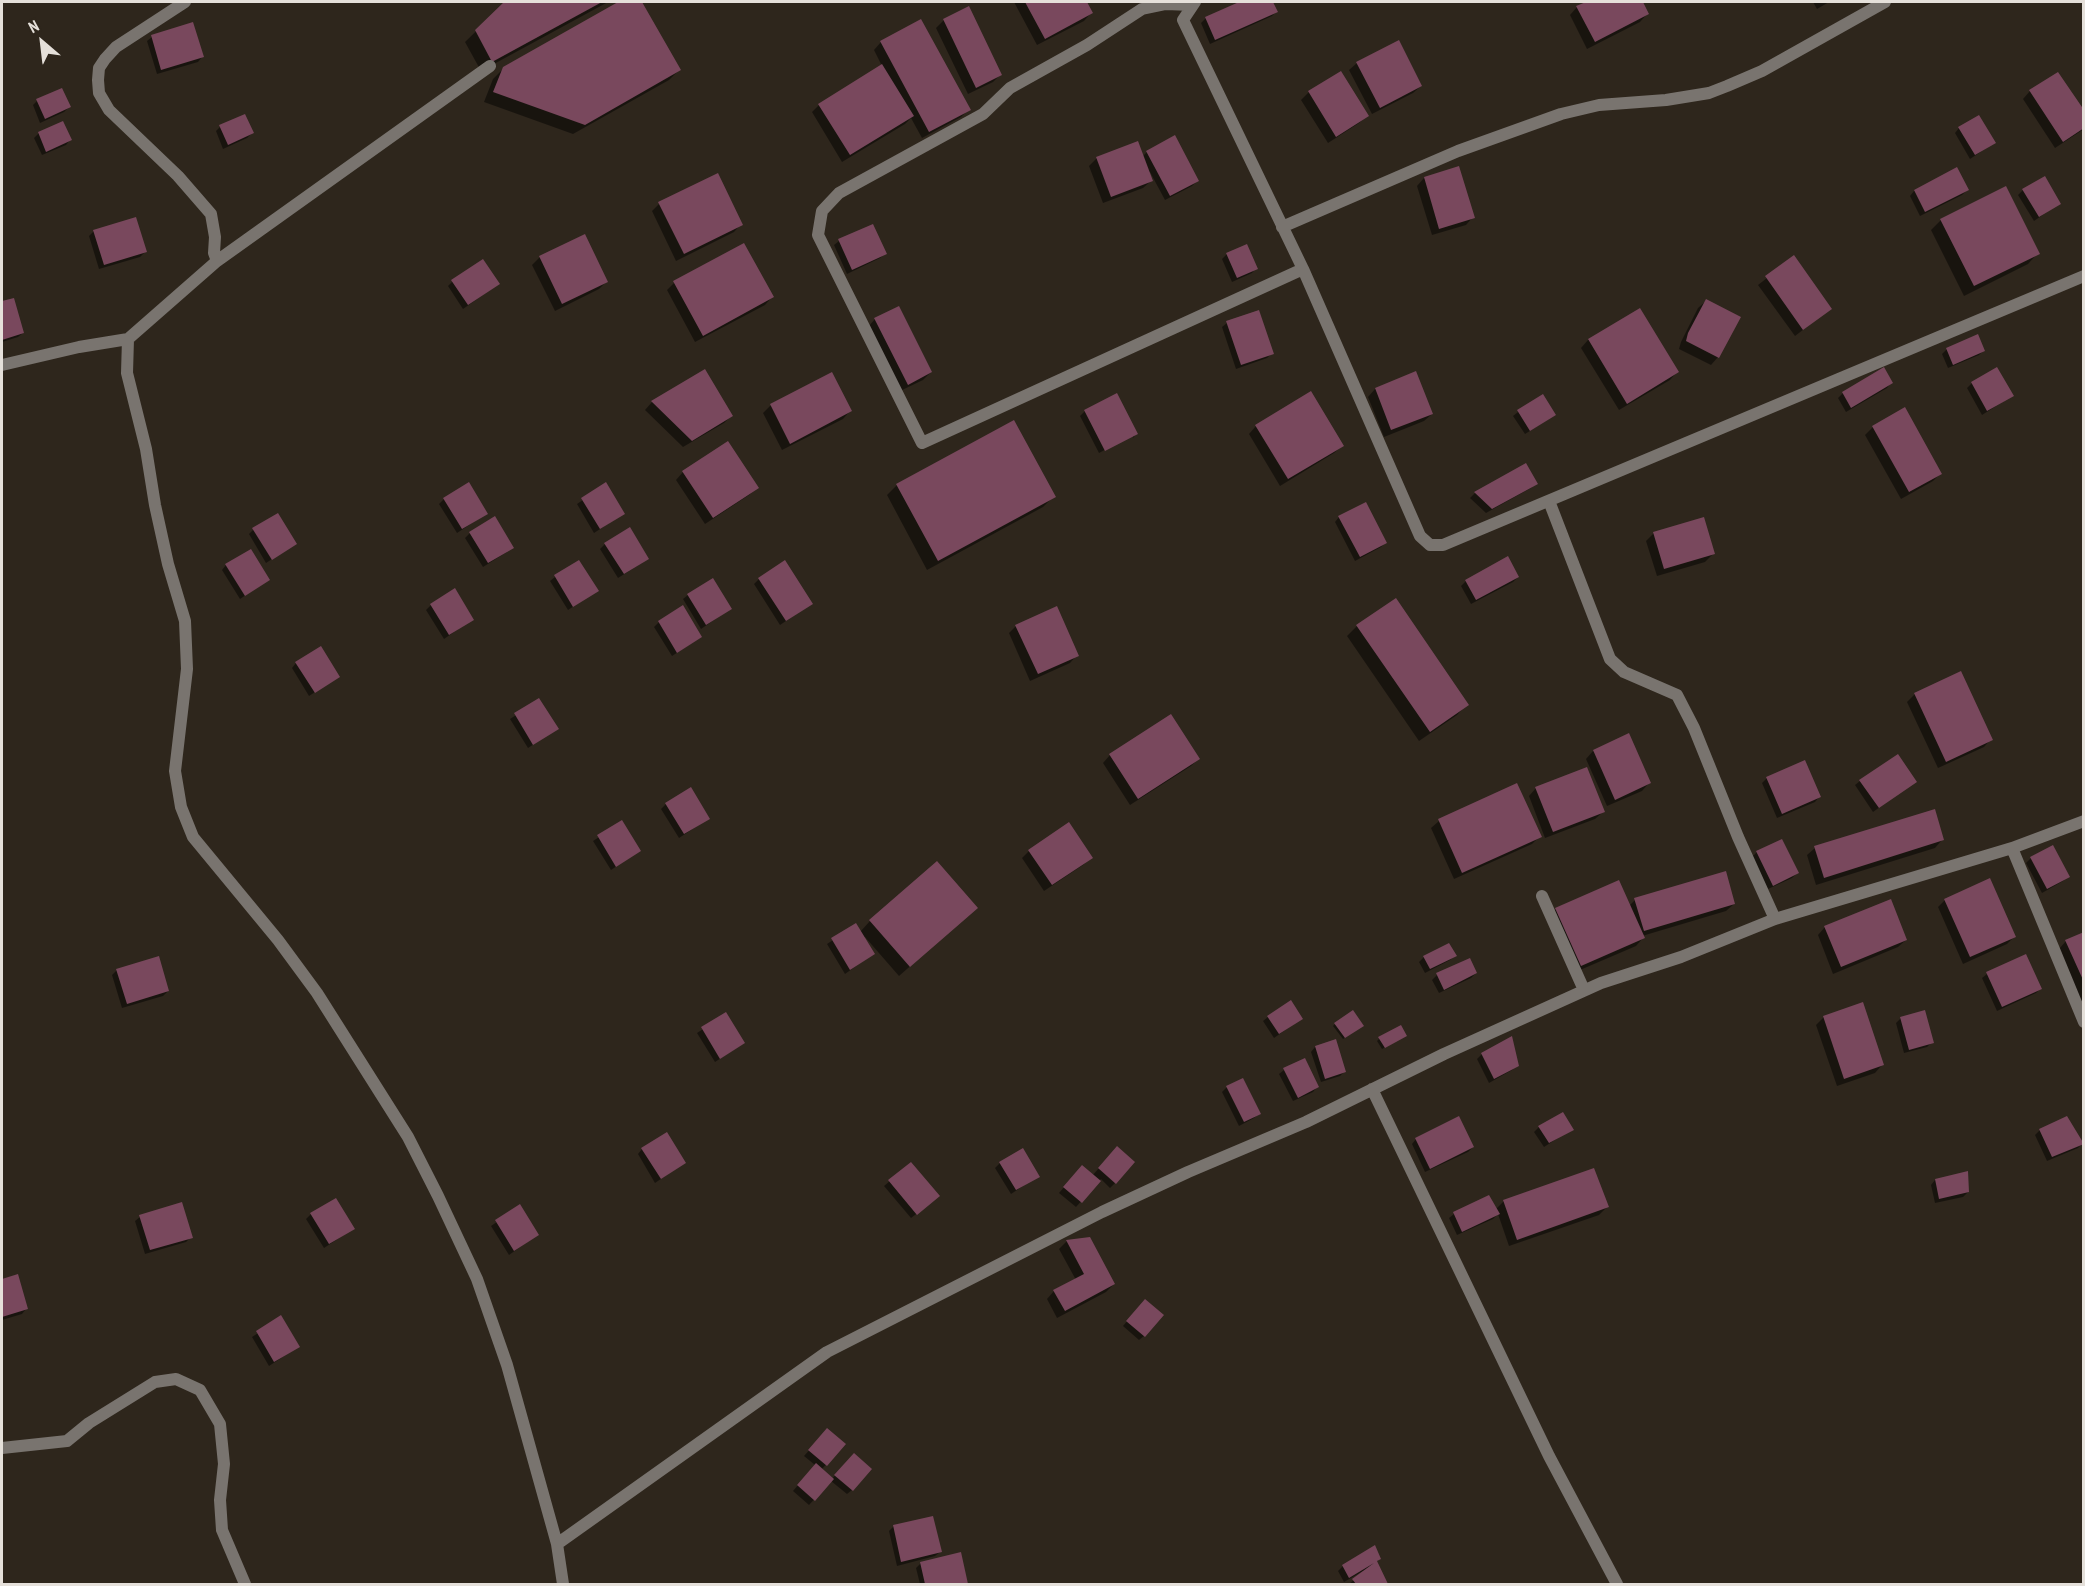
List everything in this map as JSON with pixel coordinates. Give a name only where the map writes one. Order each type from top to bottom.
[{"type":"street","points":[[185,2],[116,47],[99,68],[99,93],[109,110],[202,201],[212,220],[215,237],[214,253],[217,261]]},
{"type":"street","points":[[1282,227],[1458,151],[1561,114],[1599,105],[1666,100],[1709,93],[1762,71],[1885,2]]},
{"type":"street","points":[[1193,3],[1183,20],[1303,269],[1420,536],[1430,545],[1443,545],[2084,276]]},
{"type":"street","points":[[1193,3],[1166,4],[1142,9],[1087,45],[1010,88],[983,114],[839,193],[822,211],[818,235],[922,443],[1303,269]]},
{"type":"street","points":[[2,365],[79,347],[129,339],[217,261],[490,66]]},
{"type":"street","points":[[129,339],[127,373],[146,449],[154,505],[184,621],[187,669],[175,771],[181,807],[193,837],[278,940],[317,993],[408,1137],[477,1279],[507,1365],[557,1544],[563,1584]]},
{"type":"street","points":[[1549,501],[1610,660],[1624,672],[1677,695],[1694,728],[1738,837],[1775,920]]},
{"type":"street","points":[[557,1544],[827,1352],[1102,1212],[1188,1172],[1306,1122],[1601,983],[1682,957],[1775,920],[2012,848],[2084,821]]},
{"type":"street","points":[[2012,848],[2084,1022]]},
{"type":"street","points":[[1542,896],[1584,990]]},
{"type":"street","points":[[1372,1089],[1549,1456],[1617,1584]]},
{"type":"street","points":[[2,1448],[67,1441],[89,1423],[155,1382],[176,1379],[200,1390],[220,1424],[224,1464],[220,1500],[222,1530],[245,1584]]},
{"type":"building","points":[[504,2],[602,2],[492,62],[475,30]]},
{"type":"building","points":[[618,2],[642,2],[681,70],[585,125],[493,92],[503,67]]},
{"type":"building","points":[[1025,2],[1087,2],[1093,13],[1045,39]]},
{"type":"building","points":[[1239,2],[1273,2],[1278,12],[1215,40],[1205,17]]},
{"type":"building","points":[[1586,2],[1643,2],[1649,14],[1595,42],[1576,6]]},
{"type":"building","points":[[969,6],[1002,75],[976,88],[943,19]]},
{"type":"building","points":[[921,19],[971,110],[929,132],[880,41]]},
{"type":"building","points":[[193,22],[204,57],[161,70],[151,35]]},
{"type":"building","points":[[1399,40],[1422,86],[1380,108],[1356,62]]},
{"type":"building","points":[[882,64],[914,116],[850,155],[818,104]]},
{"type":"building","points":[[1341,71],[1369,116],[1336,137],[1308,91]]},
{"type":"building","points":[[2058,72],[2084,110],[2084,128],[2063,142],[2029,90]]},
{"type":"building","points":[[62,88],[71,107],[45,119],[36,99]]},
{"type":"building","points":[[245,114],[254,133],[228,145],[219,125]]},
{"type":"building","points":[[1979,115],[1996,143],[1975,155],[1958,127]]},
{"type":"building","points":[[63,121],[72,140],[46,152],[38,132]]},
{"type":"building","points":[[1175,135],[1199,181],[1170,196],[1146,151]]},
{"type":"building","points":[[1138,141],[1153,181],[1111,197],[1096,157]]},
{"type":"building","points":[[1459,166],[1475,218],[1439,229],[1424,177]]},
{"type":"building","points":[[1957,167],[1969,190],[1925,212],[1914,190]]},
{"type":"building","points":[[718,173],[743,225],[684,254],[658,202]]},
{"type":"building","points":[[2045,176],[2061,204],[2039,217],[2022,189]]},
{"type":"building","points":[[2006,186],[2040,254],[1974,286],[1940,219]]},
{"type":"building","points":[[136,217],[147,252],[104,265],[93,230]]},
{"type":"building","points":[[873,224],[887,254],[852,270],[838,239]]},
{"type":"building","points":[[585,234],[608,282],[562,304],[539,256]]},
{"type":"building","points":[[744,243],[774,297],[703,336],[673,281]]},
{"type":"building","points":[[1247,244],[1258,269],[1237,278],[1226,253]]},
{"type":"building","points":[[1794,255],[1832,309],[1803,330],[1765,276]]},
{"type":"building","points":[[483,259],[500,284],[468,305],[451,280]]},
{"type":"building","points":[[14,298],[24,333],[2,340],[2,301]]},
{"type":"building","points":[[1706,299],[1741,317],[1719,358],[1686,341]]},
{"type":"building","points":[[899,306],[932,372],[908,385],[874,318]]},
{"type":"building","points":[[1640,308],[1679,372],[1627,404],[1588,339]]},
{"type":"building","points":[[1259,310],[1274,354],[1241,365],[1226,321]]},
{"type":"building","points":[[1978,334],[1985,351],[1953,365],[1946,348]]},
{"type":"building","points":[[1884,367],[1893,383],[1851,408],[1842,392]]},
{"type":"building","points":[[1997,367],[2014,396],[1987,411],[1971,382]]},
{"type":"building","points":[[705,369],[733,416],[692,441],[651,401]]},
{"type":"building","points":[[1416,371],[1433,414],[1391,430],[1375,388]]},
{"type":"building","points":[[832,372],[852,411],[790,444],[770,404]]},
{"type":"building","points":[[1311,391],[1344,446],[1288,479],[1255,425]]},
{"type":"building","points":[[1117,393],[1138,434],[1105,451],[1084,410]]},
{"type":"building","points":[[1543,394],[1556,415],[1530,431],[1517,410]]},
{"type":"building","points":[[1905,407],[1942,474],[1909,492],[1872,426]]},
{"type":"building","points":[[1014,420],[1056,497],[938,561],[896,484]]},
{"type":"building","points":[[728,441],[759,488],[713,518],[682,471]]},
{"type":"building","points":[[1526,463],[1538,484],[1492,509],[1474,492]]},
{"type":"building","points":[[469,482],[488,514],[462,529],[443,498]]},
{"type":"building","points":[[606,482],[625,514],[600,529],[581,498]]},
{"type":"building","points":[[1366,502],[1387,543],[1360,557],[1338,516]]},
{"type":"building","points":[[278,513],[297,544],[272,560],[252,528]]},
{"type":"building","points":[[495,516],[514,548],[488,563],[469,532]]},
{"type":"building","points":[[1704,517],[1715,554],[1664,569],[1653,532]]},
{"type":"building","points":[[630,527],[649,559],[624,574],[604,543]]},
{"type":"building","points":[[251,549],[270,580],[245,596],[225,564]]},
{"type":"building","points":[[1508,556],[1519,577],[1476,600],[1465,580]]},
{"type":"building","points":[[579,560],[599,591],[573,607],[554,575]]},
{"type":"building","points":[[785,560],[813,604],[786,621],[758,578]]},
{"type":"building","points":[[713,578],[732,609],[706,625],[687,594]]},
{"type":"building","points":[[455,588],[474,620],[449,635],[430,604]]},
{"type":"building","points":[[1396,598],[1469,705],[1430,732],[1356,625]]},
{"type":"building","points":[[683,605],[702,637],[677,653],[658,621]]},
{"type":"building","points":[[1057,606],[1079,656],[1038,674],[1015,625]]},
{"type":"building","points":[[321,646],[340,677],[315,693],[295,662]]},
{"type":"building","points":[[1961,671],[1993,740],[1946,762],[1914,693]]},
{"type":"building","points":[[539,698],[559,729],[533,745],[514,713]]},
{"type":"building","points":[[1171,714],[1200,759],[1138,799],[1109,754]]},
{"type":"building","points":[[1629,733],[1651,783],[1615,800],[1593,750]]},
{"type":"building","points":[[1898,754],[1917,782],[1879,808],[1859,780]]},
{"type":"building","points":[[1805,760],[1821,797],[1782,814],[1766,777]]},
{"type":"building","points":[[1587,767],[1605,812],[1553,832],[1535,787]]},
{"type":"building","points":[[1517,783],[1542,837],[1462,873],[1438,819]]},
{"type":"building","points":[[691,787],[710,819],[684,834],[665,803]]},
{"type":"building","points":[[1935,809],[1944,840],[1824,878],[1814,846]]},
{"type":"building","points":[[622,820],[641,851],[616,867],[597,835]]},
{"type":"building","points":[[1069,822],[1093,858],[1052,885],[1028,850]]},
{"type":"building","points":[[1782,839],[1799,873],[1773,886],[1756,851]]},
{"type":"building","points":[[2053,845],[2070,877],[2047,889],[2030,857]]},
{"type":"building","points":[[937,861],[978,908],[910,967],[869,920]]},
{"type":"building","points":[[1726,871],[1735,904],[1644,931],[1634,898]]},
{"type":"building","points":[[1990,878],[2016,937],[1970,957],[1944,899]]},
{"type":"building","points":[[1619,880],[1645,938],[1581,966],[1555,908]]},
{"type":"building","points":[[1891,899],[1907,940],[1841,967],[1824,926]]},
{"type":"building","points":[[856,923],[875,954],[850,970],[831,938]]},
{"type":"building","points":[[2084,932],[2084,982],[2065,940]]},
{"type":"building","points":[[1449,943],[1457,956],[1430,969],[1423,956]]},
{"type":"building","points":[[2026,954],[2042,989],[2002,1007],[1986,972]]},
{"type":"building","points":[[159,956],[169,991],[127,1004],[116,969]]},
{"type":"building","points":[[1470,958],[1477,973],[1444,990],[1436,973]]},
{"type":"building","points":[[1291,1000],[1303,1019],[1279,1034],[1267,1016]]},
{"type":"building","points":[[1863,1002],[1884,1065],[1844,1079],[1823,1016]]},
{"type":"building","points":[[1353,1010],[1364,1026],[1345,1038],[1334,1023]]},
{"type":"building","points":[[1925,1010],[1934,1043],[1909,1050],[1900,1017]]},
{"type":"building","points":[[726,1012],[745,1043],[720,1059],[701,1027]]},
{"type":"building","points":[[1401,1025],[1407,1036],[1385,1048],[1378,1037]]},
{"type":"building","points":[[1512,1036],[1519,1066],[1494,1079],[1481,1053]]},
{"type":"building","points":[[1336,1039],[1346,1072],[1325,1079],[1315,1046]]},
{"type":"building","points":[[1305,1058],[1319,1087],[1298,1098],[1283,1068]]},
{"type":"building","points":[[1243,1078],[1261,1114],[1244,1122],[1226,1086]]},
{"type":"building","points":[[1563,1112],[1574,1130],[1549,1143],[1538,1126]]},
{"type":"building","points":[[1459,1116],[1474,1147],[1430,1169],[1415,1138]]},
{"type":"building","points":[[2067,1116],[2084,1144],[2052,1157],[2039,1129]]},
{"type":"building","points":[[667,1132],[686,1163],[661,1179],[641,1148]]},
{"type":"building","points":[[1117,1146],[1135,1162],[1116,1184],[1098,1168]]},
{"type":"building","points":[[1023,1148],[1040,1177],[1016,1190],[999,1162]]},
{"type":"building","points":[[911,1162],[940,1196],[917,1215],[888,1180]]},
{"type":"building","points":[[1082,1165],[1101,1181],[1082,1203],[1063,1187]]},
{"type":"building","points":[[1594,1168],[1609,1207],[1517,1240],[1503,1200]]},
{"type":"building","points":[[1968,1171],[1969,1192],[1939,1199],[1935,1179]]},
{"type":"building","points":[[1489,1195],[1500,1214],[1462,1232],[1453,1212]]},
{"type":"building","points":[[336,1198],[355,1229],[329,1244],[310,1213]]},
{"type":"building","points":[[182,1202],[193,1238],[150,1250],[139,1215]]},
{"type":"building","points":[[520,1204],[539,1235],[514,1251],[495,1220]]},
{"type":"building","points":[[1090,1237],[1115,1284],[1065,1311],[1053,1290],[1084,1274],[1066,1240]]},
{"type":"building","points":[[18,1274],[28,1309],[2,1317],[2,1279]]},
{"type":"building","points":[[1145,1299],[1164,1315],[1145,1337],[1126,1321]]},
{"type":"building","points":[[281,1315],[300,1347],[274,1362],[256,1331]]},
{"type":"building","points":[[827,1428],[846,1444],[827,1466],[808,1450]]},
{"type":"building","points":[[854,1453],[872,1469],[853,1491],[834,1475]]},
{"type":"building","points":[[816,1463],[834,1479],[815,1501],[797,1485]]},
{"type":"building","points":[[933,1516],[942,1552],[901,1562],[893,1525]]},
{"type":"building","points":[[1375,1545],[1381,1559],[1377,1561],[1388,1584],[1356,1584],[1352,1579],[1374,1563],[1349,1578],[1342,1565]]},
{"type":"building","points":[[961,1552],[968,1584],[925,1584],[920,1562]]}]
